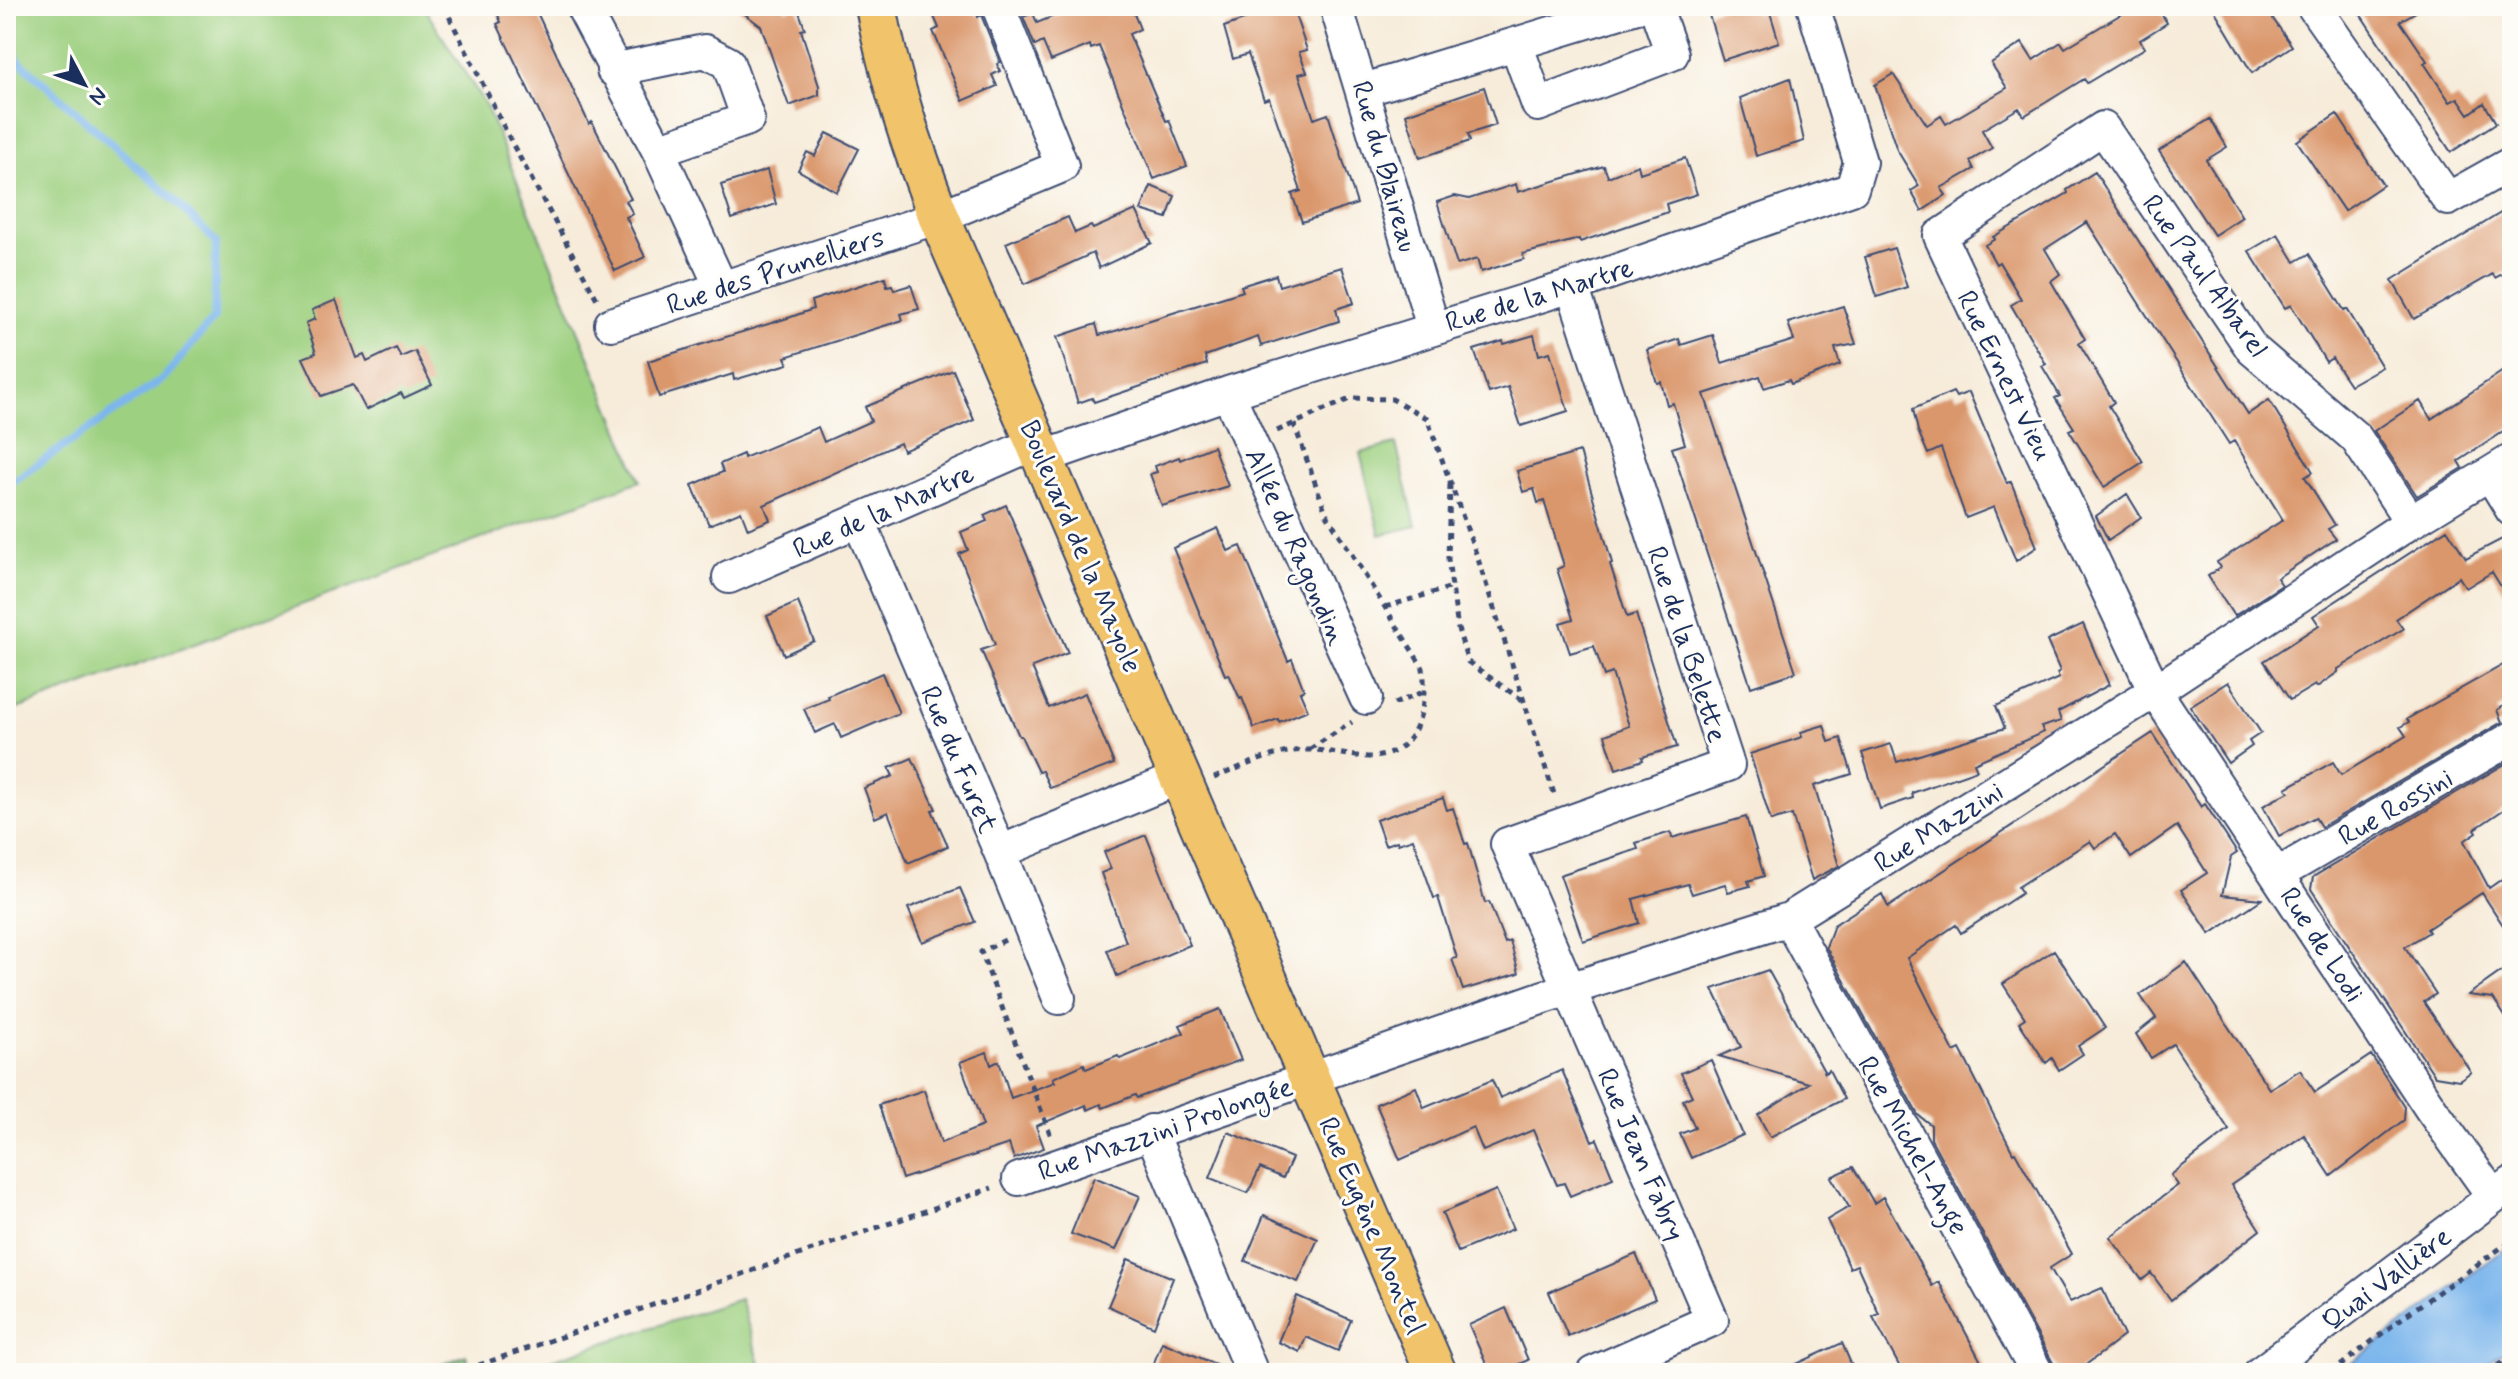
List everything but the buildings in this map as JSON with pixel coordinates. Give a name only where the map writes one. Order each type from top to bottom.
[{"type":"main road","name":"Boulevard de la Mayole","points":[[876,6],[896,90],[939,217],[1310,1078]]},
{"type":"main road","name":"Rue Eugène Montel","points":[[1310,1078],[1436,1373]]},
{"type":"street","points":[[582,6],[613,70],[658,150],[721,287]]},
{"type":"street","name":"Rue des Prunelliers","points":[[611,324],[939,217],[1062,166],[998,6]]},
{"type":"street","name":"Rue du Blaireau","points":[[1336,6],[1364,90],[1433,327]]},
{"type":"street","points":[[1364,90],[1640,6]]},
{"type":"street","points":[[1516,44],[1538,105],[1672,54],[1655,6]]},
{"type":"street","name":"Rue de la Martre","points":[[729,577],[859,521],[1041,449],[1572,286],[1852,189],[1860,162],[1813,6]]},
{"type":"street","points":[[2313,6],[2448,199],[2512,163]]},
{"type":"street","points":[[613,70],[705,51],[728,63],[748,119],[658,150]]},
{"type":"street","name":"Rue Paul Albarel","points":[[2103,128],[2252,349],[2356,438],[2411,522]]},
{"type":"street","name":"Rue Ernest Vieu","points":[[2103,128],[1940,236],[2155,691]]},
{"type":"street","name":"Rue de la Belette","points":[[1571,989],[1507,844],[1728,765],[1572,286]]},
{"type":"street","name":"Allée du Ragondin","points":[[1228,393],[1366,698]]},
{"type":"street","points":[[2501,467],[2512,510]]},
{"type":"street","name":"Rue Mazzini","points":[[1310,1078],[1789,919],[2155,691],[2411,522],[2501,467]]},
{"type":"street","name":"Rue du Furet","points":[[859,521],[1059,998]]},
{"type":"street","name":"Rue de Lodi","points":[[2155,691],[2451,1138],[2503,1190]]},
{"type":"street","name":"Rue Rossini","points":[[2278,874],[2512,738]]},
{"type":"street","points":[[1000,852],[1181,777]]},
{"type":"street","name":"Rue Michel-Ange","points":[[1789,919],[2037,1373]]},
{"type":"street","name":"Rue Jean Fabry","points":[[1571,989],[1712,1320],[1593,1373]]},
{"type":"street","name":"Rue Mazzini Prolongée","points":[[1019,1179],[1310,1078]]},
{"type":"street","points":[[1151,1131],[1252,1373]]},
{"type":"street","name":"Quai Vallière","points":[[2260,1373],[2503,1190]]},
{"type":"path","points":[[444,6],[513,145],[611,324]]},
{"type":"path","points":[[1251,443],[1352,398],[1392,399],[1427,418],[1564,822]]},
{"type":"path","points":[[1450,479],[1448,559],[1458,629],[1468,662],[1523,700]]},
{"type":"path","points":[[1385,607],[1452,587]]},
{"type":"path","points":[[1031,927],[981,952],[1061,1164]]},
{"type":"path","points":[[456,1373],[1019,1179]]},
{"type":"path","points":[[2331,1373],[2512,1240]]},
{"type":"path","points":[[2473,1257],[2479,1264]]},
{"type":"path","points":[[2488,1373],[2512,1356]]},
{"type":"green space","points":[[6,6],[423,6],[486,106],[640,481],[6,713],[6,430],[13,422],[6,378]]},
{"type":"green space","points":[[1396,444],[1416,526],[1380,535],[1360,453]]},
{"type":"green space","points":[[740,1299],[763,1373],[511,1373]]},
{"type":"green space","points":[[466,1355],[472,1373],[420,1373]]},
{"type":"water","points":[[2512,1244],[2512,1346],[2475,1373],[2338,1373]]},
{"type":"waterway","points":[[6,27],[17,59],[174,200],[216,242],[214,318],[164,378],[6,486]]}]
